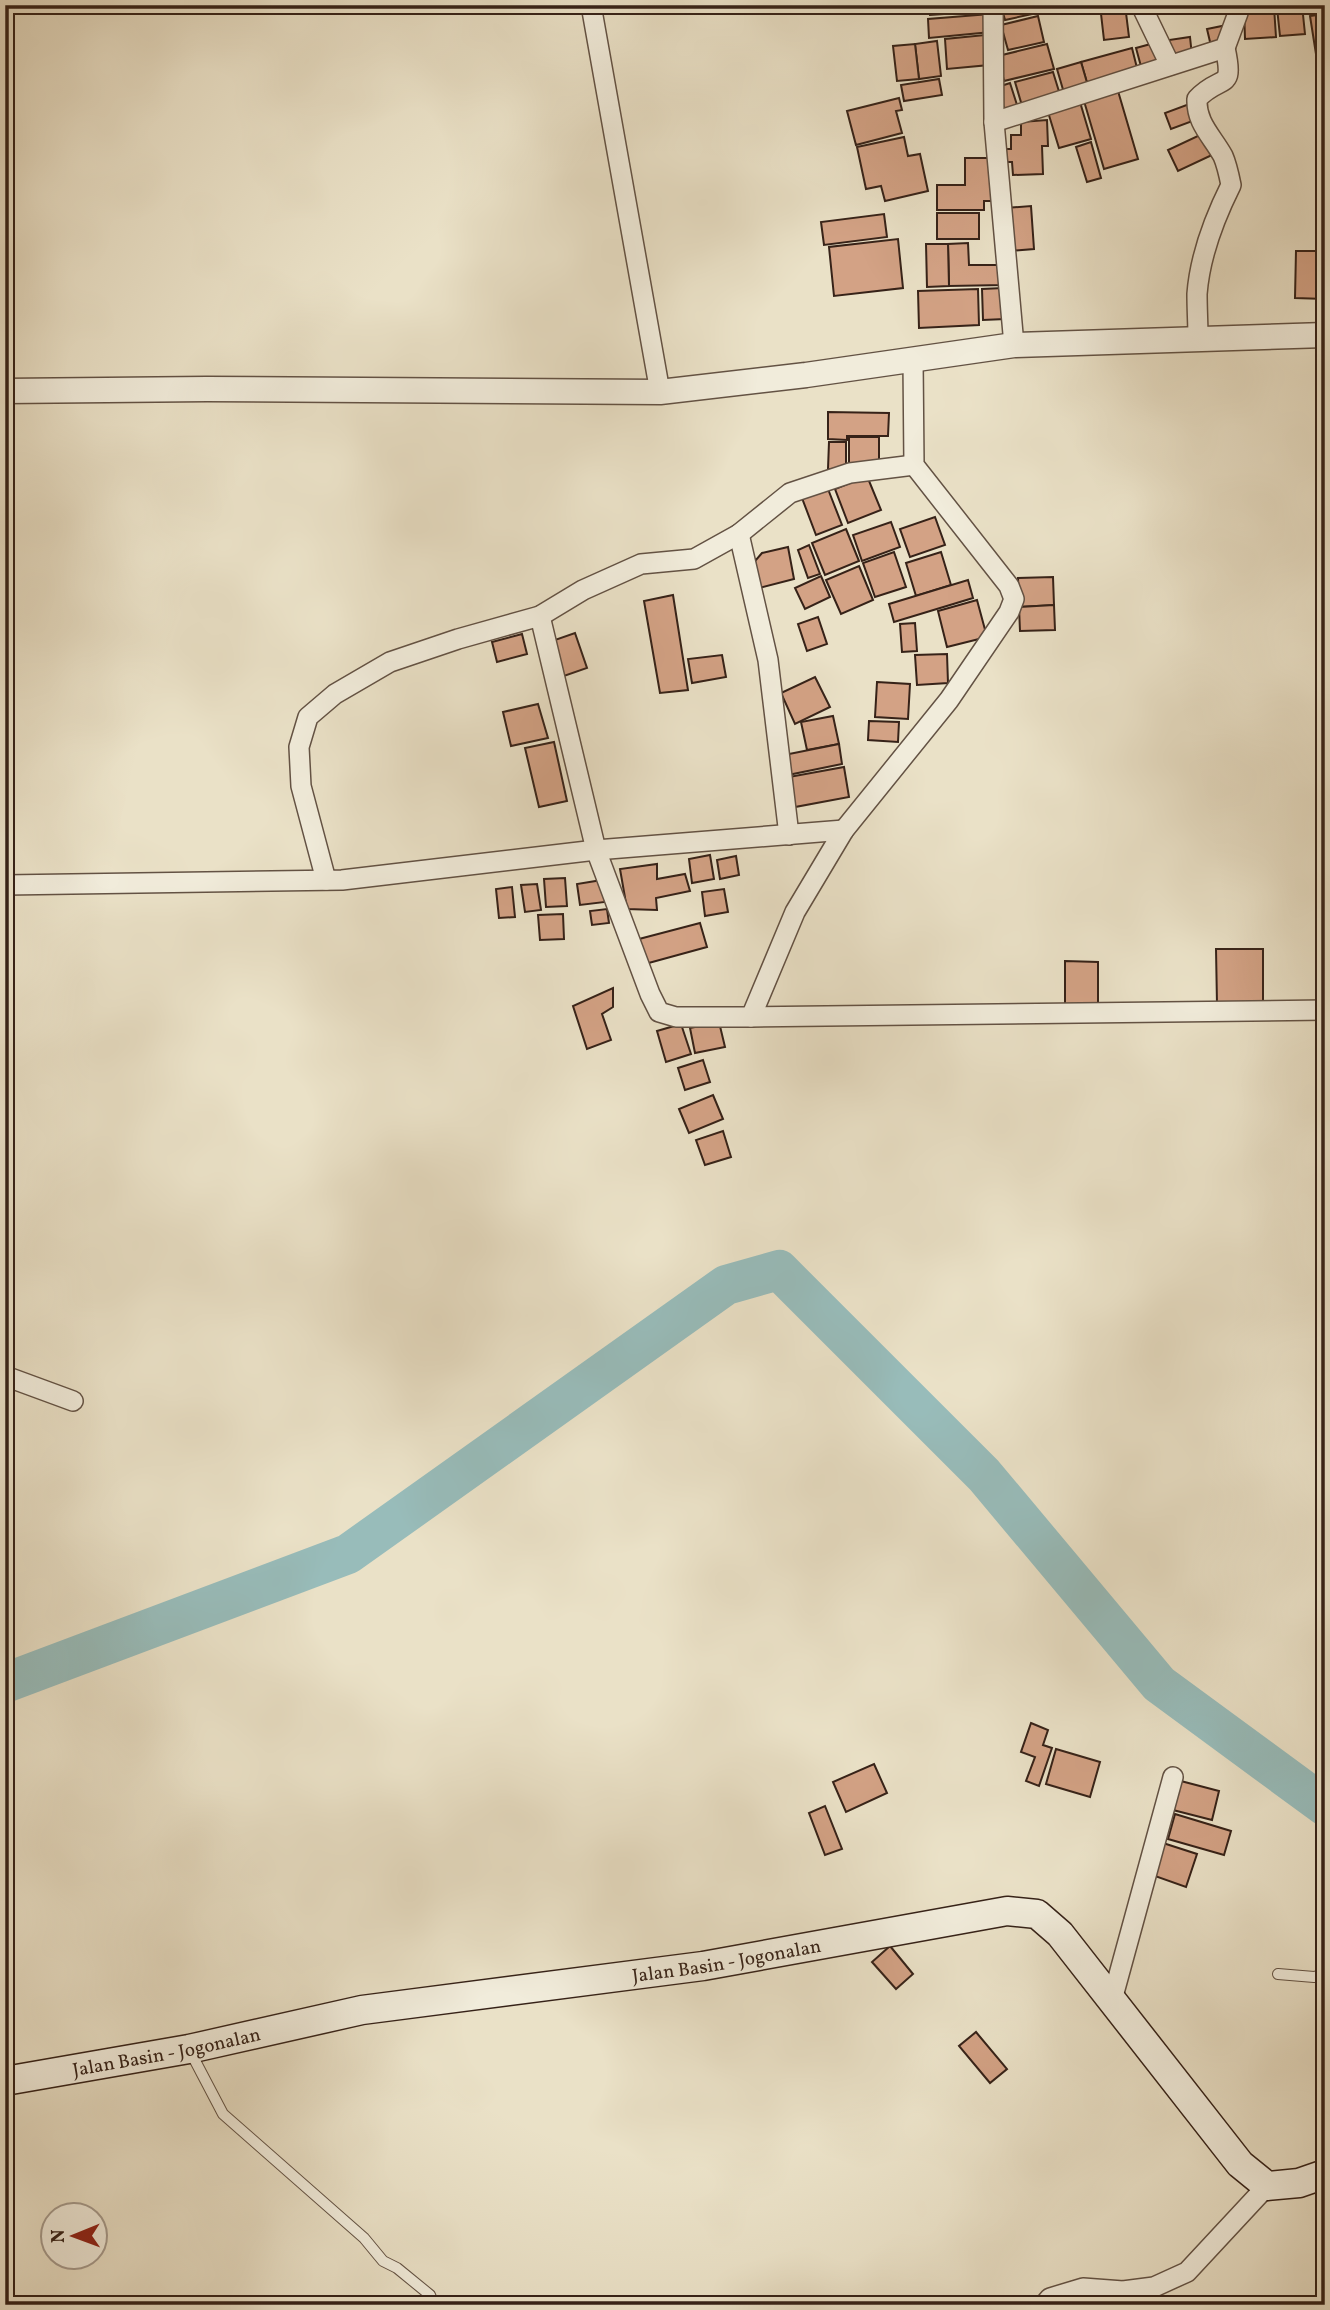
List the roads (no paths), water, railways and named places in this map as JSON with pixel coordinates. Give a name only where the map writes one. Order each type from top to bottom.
[{"type":"main road","name":"Jalan Basin - Jogonalan","points":[[5,2081],[189,2049],[362,2010],[703,1966],[1007,1911],[1037,1914],[1060,1934],[1240,2164],[1268,2186]]},
{"type":"main road","points":[[1268,2186],[1299,2183],[1325,2174]]},
{"type":"street","points":[[591,5],[660,392]]},
{"type":"street","points":[[993,5],[995,122],[1014,345]]},
{"type":"street","points":[[1141,5],[1170,65]]},
{"type":"street","points":[[1198,338],[1197,294],[1202,260],[1210,231],[1231,185],[1224,158],[1197,111],[1197,99],[1207,88],[1218,85],[1227,78],[1230,71],[1225,48],[1238,13],[1238,5]]},
{"type":"street","points":[[995,122],[1225,48]]},
{"type":"street","points":[[5,391],[207,388],[660,392],[1014,345],[1325,335]]},
{"type":"street","points":[[751,1017],[795,912],[844,830],[949,700],[1009,612],[1014,599],[1009,586],[914,466],[913,360]]},
{"type":"street","points":[[326,880],[301,786],[299,747],[308,717],[335,694],[390,662],[540,616],[583,590],[641,564],[694,559],[739,534],[790,493],[850,473],[914,466]]},
{"type":"street","points":[[739,534],[768,660],[789,835]]},
{"type":"street","points":[[540,616],[596,850],[659,1012],[677,1017],[751,1017],[1325,1010]]},
{"type":"street","points":[[5,885],[326,880],[596,850],[844,830]]},
{"type":"street","points":[[5,1376],[73,1401]]},
{"type":"street","points":[[1112,2000],[1173,1777]]},
{"type":"street","points":[[1044,2305],[1050,2298],[1083,2288],[1123,2291],[1154,2287],[1187,2272],[1268,2186]]},
{"type":"lane","points":[[1278,1974],[1314,1977],[1325,1974]]},
{"type":"lane","points":[[189,2049],[223,2114],[364,2238],[383,2261],[397,2268],[430,2295],[435,2305]]},
{"type":"waterway","points":[[5,1683],[348,1554],[726,1285],[779,1270],[984,1475],[1159,1684],[1325,1806]]}]
